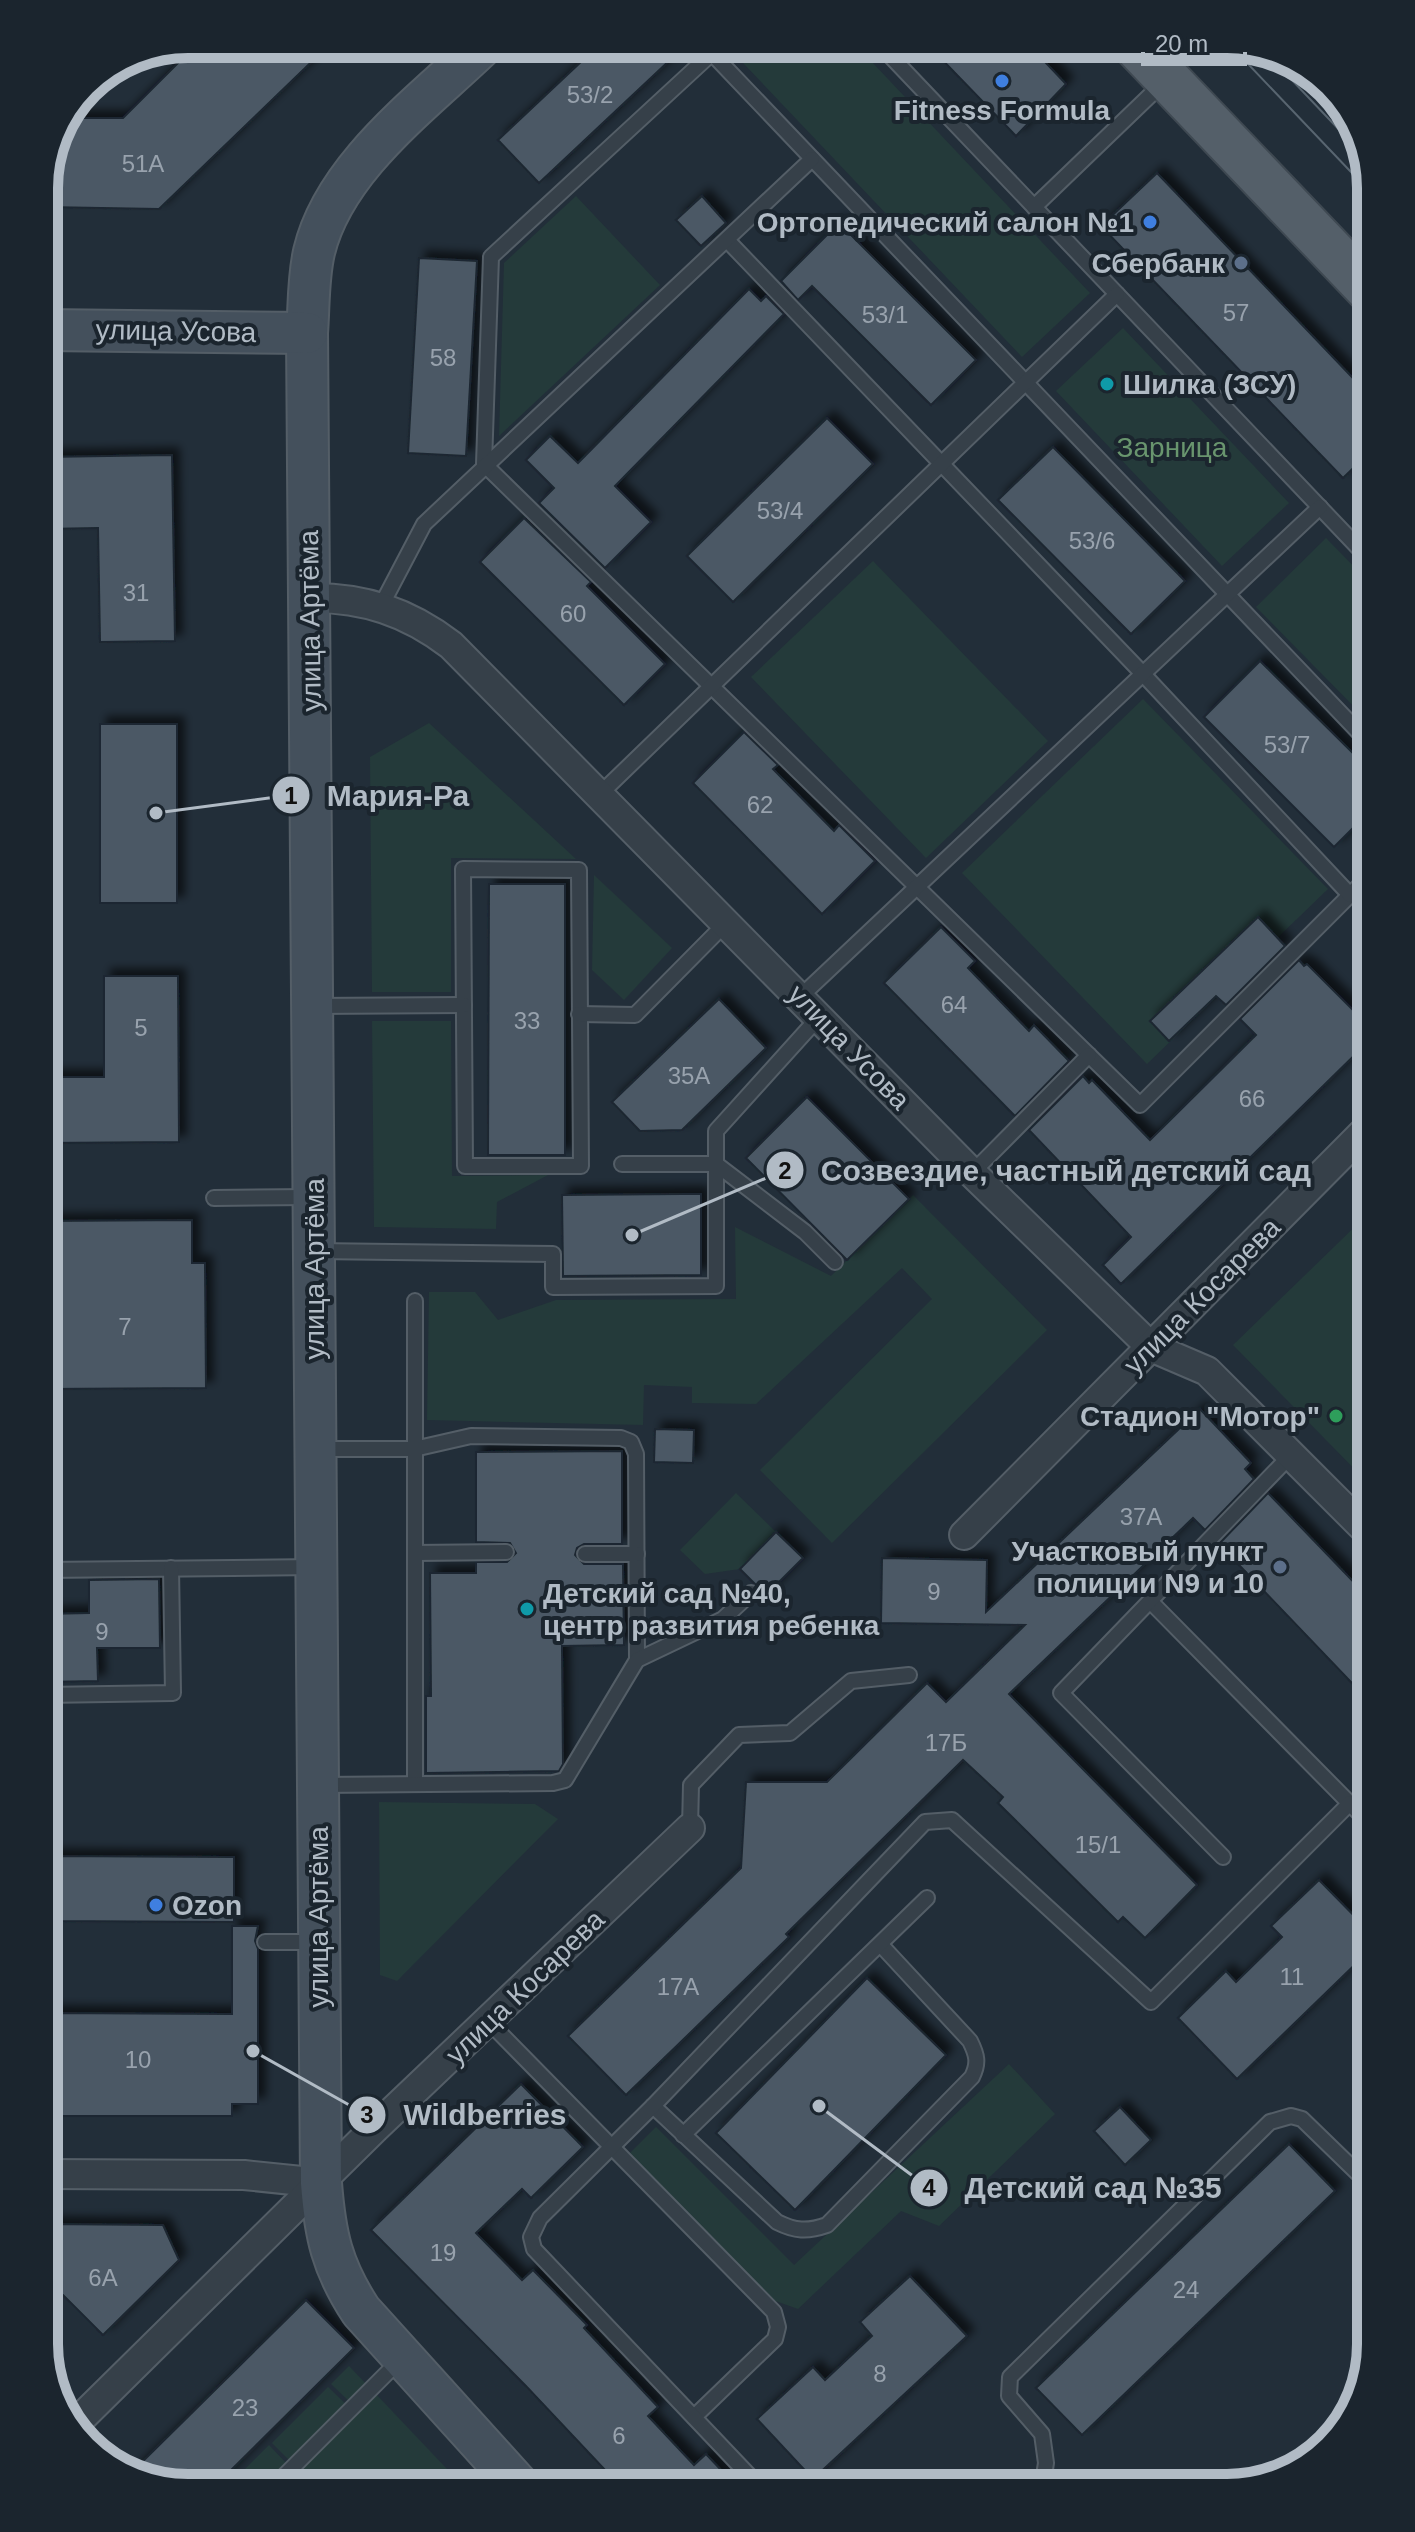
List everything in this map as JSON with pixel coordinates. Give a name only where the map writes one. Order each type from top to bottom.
[{"type":"main road","name":"улица Артёма","points":[[469,58],[357,166],[328,211],[313,254],[307,333],[321,2183],[331,2258],[343,2284],[361,2311],[507,2474]]},
{"type":"main road","points":[[1148,58],[1357,277]]},
{"type":"main road","name":"улица Усова","points":[[58,330],[307,333]]},
{"type":"street","name":"улица Усова","points":[[309,598],[336,598],[381,606],[421,622],[451,645],[972,1173],[1151,1347],[1207,1371],[1357,1521]]},
{"type":"street","name":"улица Косарева","points":[[964,1535],[1357,1139]]},
{"type":"street","name":"улица Косарева","points":[[81,2418],[690,1828]]},
{"type":"street","points":[[58,2174],[244,2175],[321,2183]]},
{"type":"lane","points":[[699,58],[491,257],[484,464],[1140,1105],[1357,888]]},
{"type":"lane","points":[[717,58],[1357,730]]},
{"type":"lane","points":[[892,58],[1357,542]]},
{"type":"lane","points":[[1034,207],[1168,79]]},
{"type":"lane","points":[[381,606],[424,524],[484,464],[812,159]]},
{"type":"lane","points":[[727,240],[1350,895]]},
{"type":"lane","points":[[599,795],[1117,294]]},
{"type":"lane","points":[[314,1251],[553,1254],[553,1287],[716,1286],[716,1131],[810,1007],[917,887],[1320,507]]},
{"type":"lane","points":[[463,869],[579,870],[579,1014],[581,1166],[465,1166],[463,869]]},
{"type":"lane","points":[[579,1014],[635,1015],[726,923]]},
{"type":"lane","points":[[313,1006],[464,1005]]},
{"type":"lane","points":[[972,1173],[1089,1055]]},
{"type":"lane","points":[[622,1164],[716,1164],[805,1232],[835,1262]]},
{"type":"lane","points":[[214,1198],[314,1197]]},
{"type":"lane","points":[[415,1301],[415,1784]]},
{"type":"lane","points":[[315,1449],[414,1449],[471,1436],[621,1438],[631,1442],[636,1454],[637,1554],[637,1660],[565,1780],[553,1783],[318,1785]]},
{"type":"lane","points":[[1223,1857],[1061,1693],[1291,1455]]},
{"type":"lane","points":[[415,1553],[506,1552]]},
{"type":"lane","points":[[585,1554],[637,1554]]},
{"type":"lane","points":[[58,1570],[316,1567]]},
{"type":"lane","points":[[58,1695],[173,1693],[171,1568]]},
{"type":"lane","points":[[637,1660],[723,1619],[751,1593]]},
{"type":"lane","points":[[1151,1602],[1357,1810]]},
{"type":"lane","name":"улица Косарева","points":[[690,1828],[691,1785],[739,1735],[790,1733],[851,1681],[909,1675]]},
{"type":"lane","points":[[748,2474],[534,2249],[531,2237],[540,2218],[653,2106],[925,1822],[952,1820],[1151,2002],[1350,1803]]},
{"type":"lane","points":[[683,2135],[927,1898]]},
{"type":"lane","points":[[265,1942],[318,1942]]},
{"type":"lane","points":[[653,2106],[777,2222],[792,2230],[809,2231],[827,2225],[972,2077],[977,2067],[970,2041],[881,1945]]},
{"type":"lane","points":[[489,2022],[610,2149],[774,2312],[778,2327],[775,2339],[694,2417]]},
{"type":"lane","points":[[1044,2474],[1042,2434],[1009,2396],[1010,2377],[1270,2122],[1291,2116],[1302,2119],[1357,2172]]},
{"type":"lane","points":[[286,2474],[403,2357]]},
{"type":"green space","points":[[738,58],[868,58],[1090,293],[1022,357]]},
{"type":"green space","points":[[576,196],[660,285],[499,436],[504,263]]},
{"type":"green space","name":"Зарница","points":[[1123,328],[1289,503],[1222,566],[1056,391]]},
{"type":"green space","points":[[1326,538],[1357,570],[1357,710],[1256,607]]},
{"type":"green space","points":[[873,561],[1048,741],[926,858],[751,677]]},
{"type":"green space","points":[[58,573],[59,1039],[58,1039]]},
{"type":"green space","points":[[1143,699],[1328,889],[1147,1064],[962,873]]},
{"type":"green space","points":[[429,723],[576,859],[451,858],[451,992],[372,992],[370,757]]},
{"type":"green space","points":[[594,875],[672,948],[624,1000],[592,970]]},
{"type":"green space","points":[[372,1021],[451,1021],[452,1176],[548,1175],[497,1202],[496,1229],[374,1227]]},
{"type":"green space","points":[[913,1195],[1047,1330],[832,1543],[760,1470],[932,1299],[902,1268],[756,1404],[692,1403],[692,1387],[644,1385],[643,1425],[427,1420],[429,1292],[475,1292],[498,1320],[556,1300],[736,1299],[735,1227],[831,1276]]},
{"type":"green space","name":"Стадион \"Мотор\"","points":[[1357,1225],[1357,1472],[1233,1345]]},
{"type":"green space","points":[[736,1493],[776,1532],[740,1569],[705,1574],[680,1550]]},
{"type":"green space","points":[[379,1802],[535,1804],[558,1819],[397,1981],[380,1975]]},
{"type":"green space","points":[[1009,2064],[1055,2114],[939,2226],[901,2211],[798,2309],[770,2299],[629,2154],[656,2127],[794,2265]]},
{"type":"green space","points":[[349,2366],[370,2388],[353,2405],[331,2384]]},
{"type":"green space","points":[[328,2387],[350,2408],[293,2464],[272,2443]]},
{"type":"green space","points":[[374,2392],[452,2474],[293,2474]]},
{"type":"green space","points":[[269,2445],[290,2467],[283,2474],[240,2474]]},
{"type":"building","points":[[183,58],[315,58],[159,209],[58,207],[62,154],[79,118],[123,118]]},
{"type":"building","points":[[585,58],[672,58],[539,183],[498,140]]},
{"type":"building","points":[[941,58],[1041,58],[1066,84],[1016,136]]},
{"type":"building","points":[[1157,173],[1357,382],[1357,464],[1343,478],[1101,226]]},
{"type":"building","points":[[702,196],[726,223],[701,246],[676,220]]},
{"type":"building","points":[[839,223],[976,360],[931,405],[812,286],[798,300],[781,281]]},
{"type":"building","points":[[419,258],[477,261],[466,456],[408,453]]},
{"type":"building","points":[[749,289],[761,301],[766,296],[784,314],[615,486],[651,522],[605,568],[539,503],[554,488],[526,460],[550,436],[578,463]]},
{"type":"building","points":[[827,418],[873,464],[733,602],[687,556]]},
{"type":"building","points":[[1053,447],[1185,581],[1131,634],[998,500]]},
{"type":"building","points":[[172,455],[175,641],[100,642],[98,528],[58,529],[58,457]]},
{"type":"building","points":[[524,518],[591,582],[587,586],[665,664],[624,705],[480,562]]},
{"type":"building","points":[[1260,661],[1357,757],[1357,824],[1334,847],[1204,717]]},
{"type":"building","points":[[100,724],[177,724],[177,903],[100,903]]},
{"type":"building","points":[[744,732],[778,765],[773,769],[834,831],[839,825],[875,861],[822,914],[693,783]]},
{"type":"building","points":[[489,884],[565,884],[565,1155],[488,1155]]},
{"type":"building","points":[[1258,917],[1285,946],[1226,1005],[1216,996],[1169,1041],[1150,1021]]},
{"type":"building","points":[[941,927],[975,961],[968,968],[1029,1031],[1034,1025],[1069,1061],[1015,1116],[884,983]]},
{"type":"building","points":[[1299,960],[1304,966],[1307,964],[1357,1014],[1357,1053],[1121,1284],[1103,1265],[1131,1237],[1029,1130],[1083,1076],[1089,1083],[1092,1080],[1150,1140],[1256,1035],[1240,1019]]},
{"type":"building","points":[[104,976],[178,976],[179,1142],[58,1143],[58,1077],[104,1077]]},
{"type":"building","points":[[719,999],[766,1048],[682,1130],[640,1131],[612,1102]]},
{"type":"building","points":[[807,1097],[909,1199],[847,1260],[746,1158]]},
{"type":"building","points":[[701,1194],[701,1275],[563,1276],[562,1195]]},
{"type":"building","points":[[192,1220],[192,1263],[205,1263],[206,1388],[58,1389],[58,1221]]},
{"type":"building","points":[[1200,1409],[1251,1463],[1245,1469],[1254,1479],[1205,1530],[1193,1518],[1009,1694],[1197,1885],[1145,1938],[1123,1917],[1118,1922],[998,1803],[1003,1797],[963,1760],[786,1934],[789,1937],[626,2095],[568,2036],[741,1868],[746,1782],[827,1782],[927,1683],[946,1702],[1025,1625],[881,1623],[882,1558],[987,1560],[986,1612]]},
{"type":"building","points":[[655,1429],[694,1430],[693,1463],[654,1462]]},
{"type":"building","name":"Детский сад №40, центр развития ребенка","points":[[622,1451],[622,1544],[584,1544],[577,1548],[575,1555],[584,1564],[623,1564],[624,1645],[562,1646],[563,1764],[559,1771],[426,1773],[426,1696],[431,1696],[430,1573],[476,1573],[476,1562],[507,1562],[516,1553],[510,1543],[476,1542],[476,1452]]},
{"type":"building","points":[[1268,1493],[1357,1585],[1357,1688],[1219,1544]]},
{"type":"building","points":[[776,1532],[803,1558],[766,1595],[740,1569]]},
{"type":"building","points":[[159,1579],[160,1648],[97,1648],[98,1681],[58,1682],[58,1614],[89,1613],[89,1580]]},
{"type":"building","points":[[58,1856],[234,1857],[234,1922],[58,1921]]},
{"type":"building","points":[[1319,1880],[1357,1919],[1357,1963],[1237,2079],[1178,2018],[1226,1971],[1236,1982],[1282,1937],[1271,1926]]},
{"type":"building","points":[[232,1926],[258,1926],[255,1941],[258,1949],[258,2104],[232,2104],[232,2116],[58,2116],[58,2013],[232,2014]]},
{"type":"building","points":[[867,1978],[946,2055],[795,2210],[716,2133]]},
{"type":"building","points":[[521,2084],[583,2147],[531,2198],[522,2189],[476,2233],[522,2280],[533,2270],[587,2325],[584,2328],[658,2407],[648,2416],[694,2465],[706,2454],[725,2474],[609,2474],[371,2230]]},
{"type":"building","points":[[1120,2107],[1151,2140],[1125,2165],[1094,2131]]},
{"type":"building","points":[[1289,2144],[1335,2191],[1082,2435],[1036,2388]]},
{"type":"building","points":[[58,2224],[163,2225],[179,2260],[103,2335],[63,2295],[58,2295]]},
{"type":"building","points":[[910,2276],[967,2336],[818,2474],[808,2474],[757,2419],[813,2367],[825,2380],[872,2336],[860,2322]]},
{"type":"building","points":[[306,2300],[354,2348],[227,2474],[179,2474],[140,2465]]},
{"type":"tram line","points":[[1243,59],[1356,178]]},
{"type":"tram line","points":[[1282,70],[1347,138]]},
{"type":"place","name":"Fitness Formula","points":[[1002,81]]},
{"type":"place","name":"Ортопедический салон №1","points":[[1150,222]]},
{"type":"place","name":"Сбербанк","points":[[1241,263]]},
{"type":"place","name":"Шилка (ЗСУ)","points":[[1107,384]]},
{"type":"place","name":"Мария-Ра","points":[[156,813]]},
{"type":"place","name":"Созвездие, частный детский сад","points":[[632,1235]]},
{"type":"place","name":"Стадион \"Мотор\"","points":[[1336,1416]]},
{"type":"place","name":"Участковый пункт полиции N9 и 10","points":[[1280,1567]]},
{"type":"place","name":"Детский сад №40, центр развития ребенка","points":[[527,1609]]},
{"type":"place","name":"Ozon","points":[[156,1905]]},
{"type":"place","name":"Wildberries","points":[[253,2051]]},
{"type":"place","name":"Детский сад №35","points":[[819,2106]]}]
